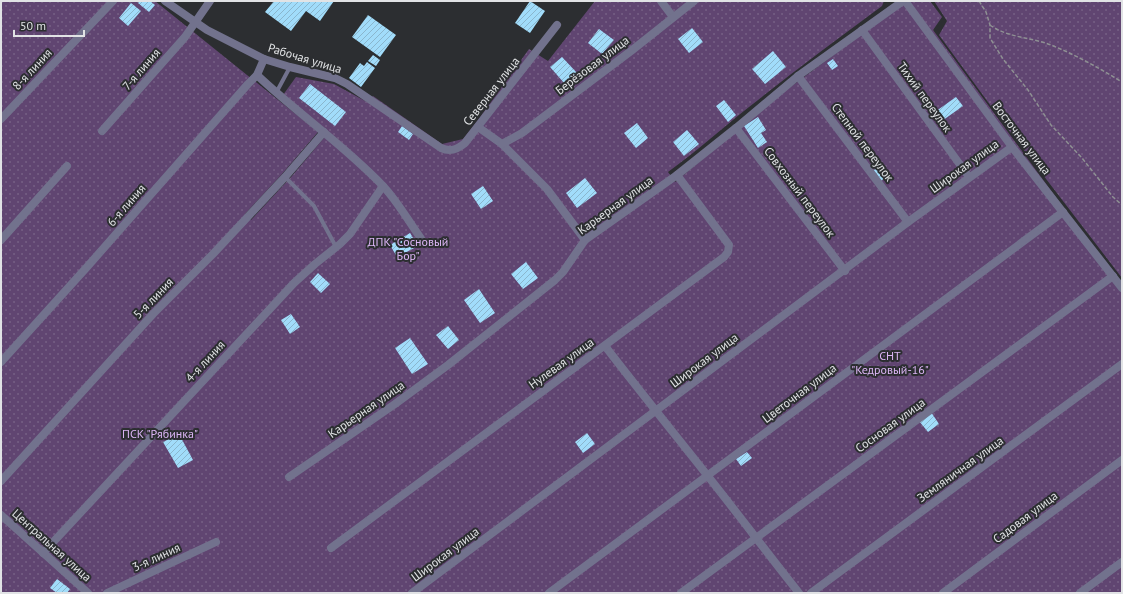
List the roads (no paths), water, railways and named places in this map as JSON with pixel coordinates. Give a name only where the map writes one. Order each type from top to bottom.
[{"type":"street","name":"8-я линия","points":[[1,120],[113,1]]},
{"type":"street","name":"Рабочая улица","points":[[165,1],[196,22],[264,59],[335,78],[347,84],[435,144]]},
{"type":"street","name":"7-я линия","points":[[102,131],[185,37],[210,1]]},
{"type":"street","points":[[661,1],[673,17]]},
{"type":"street","name":"Берёзовая улица","points":[[502,144],[522,133],[596,78],[694,1]]},
{"type":"street","name":"Карьерная улица","points":[[289,477],[448,365],[556,280],[585,240],[677,175],[798,76],[904,1]]},
{"type":"street","name":"Восточная улица","points":[[904,1],[1012,147],[1122,288]]},
{"type":"street","name":"Северная улица","points":[[435,144],[446,151],[460,148],[465,144],[557,25]]},
{"type":"street","name":"Тихий переулок","points":[[862,30],[969,177]]},
{"type":"street","name":"6-я линия","points":[[1,362],[93,261],[257,75],[264,59]]},
{"type":"street","points":[[257,75],[276,93],[350,154],[383,186],[394,199],[422,240]]},
{"type":"street","name":"Степной переулок","points":[[798,76],[908,222]]},
{"type":"street","points":[[478,127],[502,144],[547,189],[585,240]]},
{"type":"street","name":"Совхозный переулок","points":[[736,128],[845,270]]},
{"type":"street","name":"5-я линия","points":[[1,481],[153,314],[213,254],[285,177],[324,132]]},
{"type":"street","name":"Широкая улица","points":[[412,593],[656,412],[908,222],[1012,147]]},
{"type":"street","points":[[1,240],[67,166]]},
{"type":"street","name":"Нулевая улица","points":[[331,548],[724,257],[728,252],[729,246],[677,175]]},
{"type":"street","name":"4-я линия","points":[[43,553],[294,283],[337,247],[350,234],[383,186]]},
{"type":"street","name":"Цветочная улица","points":[[549,593],[1063,212]]},
{"type":"street","name":"Сосновая улица","points":[[681,593],[1113,276]]},
{"type":"street","points":[[605,346],[656,412],[708,475],[755,538],[799,593]]},
{"type":"street","name":"Земляничная улица","points":[[811,593],[1122,364]]},
{"type":"street","name":"Садовая улица","points":[[943,593],[1122,460]]},
{"type":"street","name":"Центральная улица","points":[[1,515],[88,593]]},
{"type":"street","name":"3-я линия","points":[[107,593],[216,542]]},
{"type":"street","points":[[1080,593],[1122,562]]},
{"type":"lane","points":[[276,93],[290,67]]},
{"type":"lane","points":[[285,177],[314,206],[337,247]]},
{"type":"park label","name":"ДПК \"Сосновый Бор\"","points":[[408,248]]},
{"type":"park label","name":"СНТ \"Кедровый-16\"","points":[[890,362]]},
{"type":"park label","name":"ПСК \"Рябинка\"","points":[[160,433]]}]
